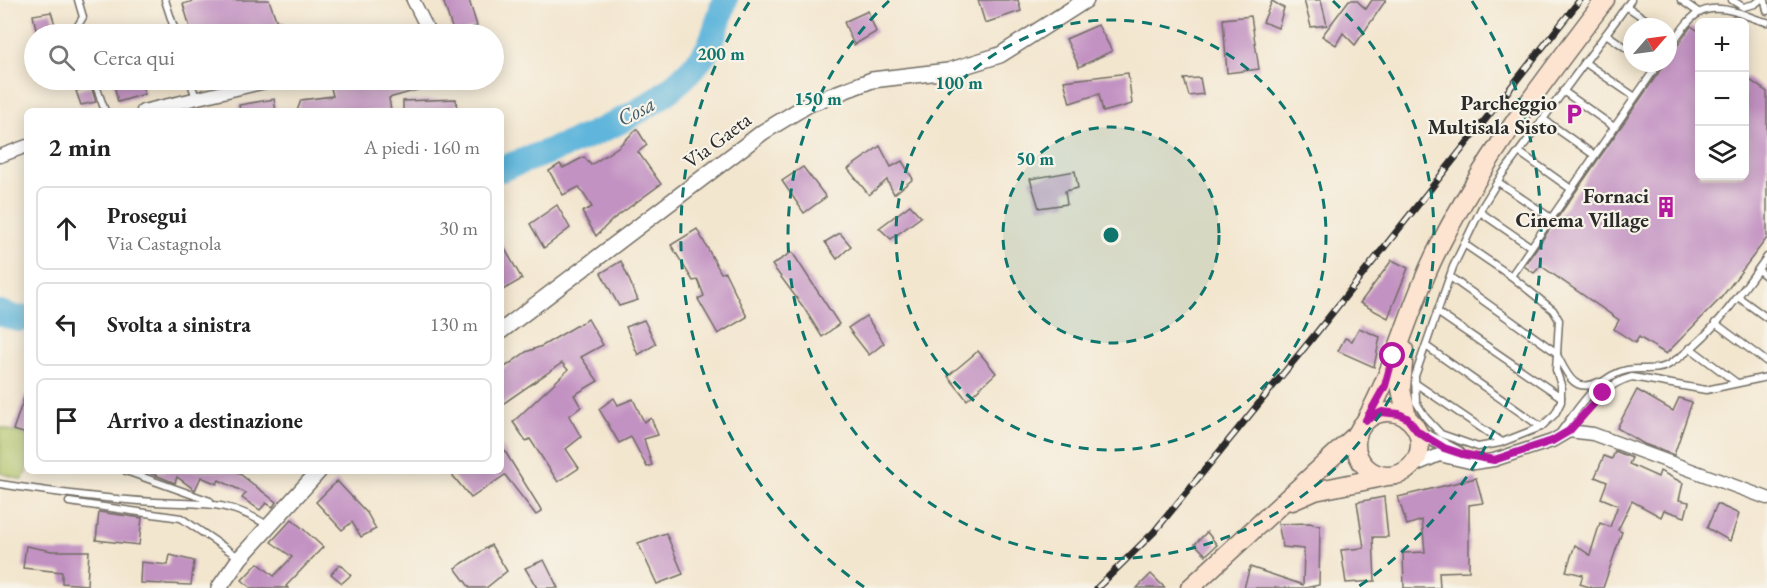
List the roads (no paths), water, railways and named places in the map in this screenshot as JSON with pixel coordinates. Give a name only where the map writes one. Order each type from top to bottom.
[{"type":"main road","points":[[1383,477],[1374,474],[1360,461],[1355,443],[1361,427],[1385,386],[1393,356],[1441,242],[1488,160],[1605,0]]},
{"type":"main road","points":[[1274,509],[1315,491],[1403,473],[1411,467],[1420,450],[1401,389],[1405,330]]},
{"type":"main road","points":[[1190,588],[1361,427],[1382,412],[1390,412],[1412,425]]},
{"type":"street","points":[[413,0],[425,24]]},
{"type":"street","name":"Via Gaeta","points":[[504,329],[763,132],[809,104],[872,80],[948,70],[1000,55],[1086,0]]},
{"type":"street","points":[[155,108],[231,90]]},
{"type":"street","points":[[0,156],[24,147]]},
{"type":"street","points":[[1412,425],[1444,448],[1494,460]]},
{"type":"street","points":[[1411,467],[1438,455],[1474,463],[1494,460],[1556,439],[1569,431],[1593,434],[1767,498]]},
{"type":"street","points":[[219,588],[240,558],[316,474]]},
{"type":"lane","points":[[78,0],[83,17],[79,24]]},
{"type":"lane","points":[[165,0],[173,24]]},
{"type":"lane","points":[[1681,0],[1698,12]]},
{"type":"lane","points":[[1732,0],[1766,22]]},
{"type":"lane","points":[[1743,7],[1760,0]]},
{"type":"lane","points":[[1765,0],[1767,10]]},
{"type":"lane","points":[[1464,244],[1511,276],[1553,310],[1559,320],[1556,370],[1561,397],[1555,414],[1541,427],[1502,442],[1478,447],[1441,434],[1426,418],[1416,402],[1415,376],[1450,277],[1464,244],[1480,212],[1498,182],[1628,3],[1646,18]]},
{"type":"lane","points":[[1677,37],[1690,18],[1698,12],[1713,7],[1766,22]]},
{"type":"lane","points":[[1605,34],[1623,46]]},
{"type":"lane","points":[[1584,63],[1635,97]]},
{"type":"lane","points":[[1511,276],[1653,72]]},
{"type":"lane","points":[[98,90],[104,108]]},
{"type":"lane","points":[[193,90],[196,98]]},
{"type":"lane","points":[[1563,91],[1614,127]]},
{"type":"lane","points":[[1543,119],[1594,155]]},
{"type":"lane","points":[[1519,152],[1571,189]]},
{"type":"lane","points":[[1498,182],[1551,218]]},
{"type":"lane","points":[[1480,212],[1531,247]]},
{"type":"lane","points":[[1450,277],[1557,354],[1569,379],[1579,386],[1589,387],[1627,370],[1660,369],[1690,348],[1738,297],[1767,257]]},
{"type":"lane","points":[[1758,270],[1767,277]]},
{"type":"lane","points":[[1738,297],[1767,318]]},
{"type":"lane","points":[[1437,312],[1561,397]]},
{"type":"lane","points":[[1715,323],[1767,362]]},
{"type":"lane","points":[[1426,346],[1541,427]]},
{"type":"lane","points":[[1690,348],[1737,383]]},
{"type":"lane","points":[[1556,439],[1594,389],[1611,376]]},
{"type":"lane","points":[[1569,431],[1592,403],[1612,384],[1632,377],[1706,390],[1767,377]]},
{"type":"lane","points":[[1415,383],[1502,442]]},
{"type":"lane","points":[[134,474],[254,516],[270,526]]},
{"type":"lane","points":[[0,484],[155,502],[214,503]]},
{"type":"lane","points":[[69,502],[181,518],[240,558]]},
{"type":"waterway","name":"Cosa","points":[[504,168],[613,125],[664,94],[687,75],[706,52],[725,0]]},
{"type":"waterway","name":"Cosa","points":[[0,313],[18,319],[24,318]]},
{"type":"railway","points":[[1097,588],[1154,532],[1314,336],[1580,0]]},
{"type":"place","name":"Parcheggio Multisala Sisto","points":[[1574,114]]},
{"type":"place","name":"Fornaci Cinema Village","points":[[1666,207]]}]
